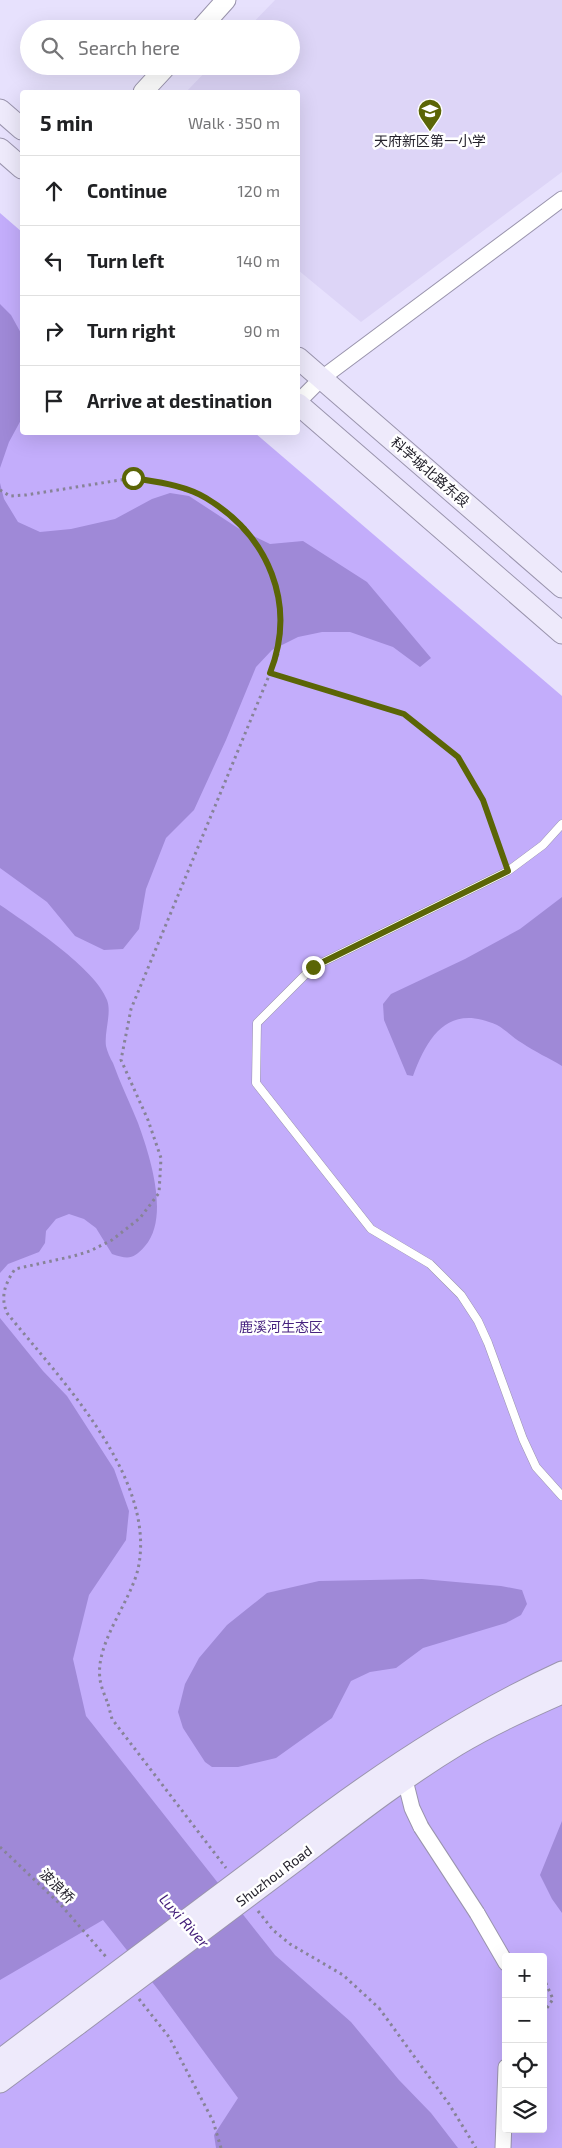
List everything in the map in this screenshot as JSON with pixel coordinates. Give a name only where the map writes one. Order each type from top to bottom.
[{"type":"main road","points":[[0,110],[20,127]]},
{"type":"main road","points":[[0,149],[20,166]]},
{"type":"main road","name":"科学城北路东段","points":[[300,360],[562,586]]},
{"type":"main road","points":[[300,405],[562,633]]},
{"type":"main road","name":"Shuzhou Road","points":[[294,1851],[341,1802],[406,1758],[468,1720],[526,1688],[562,1672]]},
{"type":"main road","name":"Shuzhou Road","points":[[0,2082],[73,2017],[294,1851],[368,1805],[457,1745],[521,1711],[562,1693]]},
{"type":"main road","name":"Shuzhou Road","points":[[0,2060],[73,2017]]},
{"type":"street","points":[[208,20],[226,0]]},
{"type":"street","points":[[145,90],[159,75]]},
{"type":"street","points":[[300,401],[322,378],[562,199]]},
{"type":"street","points":[[405,1780],[412,1808],[421,1828],[477,1912],[502,1956]]},
{"type":"street","points":[[503,2148],[505,2088]]},
{"type":"lane","points":[[562,824],[543,845],[508,871],[313,967],[257,1023],[256,1083],[370,1229],[430,1264],[461,1295],[478,1321],[522,1439],[536,1467],[562,1496]]},
{"type":"path","points":[[0,490],[10,496],[63,490],[133,478],[170,485],[205,497],[244,526],[268,561],[282,608],[278,654],[131,1009],[121,1060],[148,1120],[161,1158],[158,1193],[140,1218],[112,1240],[90,1251],[15,1269],[4,1285],[2,1303],[7,1314],[92,1418],[125,1477],[135,1507],[140,1538],[138,1569],[104,1646],[100,1678],[108,1704]]},
{"type":"path","points":[[270,673],[404,714],[458,757],[483,800],[508,871]]},
{"type":"path","name":"波浪桥","points":[[0,1847],[61,1905],[108,1959]]},
{"type":"path","points":[[547,1986],[553,1999],[547,2008]]},
{"type":"path","points":[[138,1998],[169,2037],[213,2121],[221,2148]]},
{"type":"path","points":[[379,2008],[449,2104],[476,2148]]},
{"type":"shaded area","name":"天府新区第一小学","points":[[275,0],[562,0],[562,172],[361,322],[300,272],[300,90],[188,90],[202,75],[300,75],[300,20],[256,20]]},
{"type":"green space","name":"鹿溪河生态区","points":[[0,213],[20,230],[20,435],[257,435],[562,696],[562,2148],[0,2148]]},
{"type":"water","points":[[0,304],[11,315],[20,331],[20,422],[9,442],[0,468]]},
{"type":"water","points":[[0,483],[4,499],[18,522],[40,532],[71,529],[115,519],[152,499],[170,493],[189,496],[241,530],[270,544],[303,541],[367,582],[431,658],[420,667],[393,647],[350,632],[322,632],[298,637],[272,650],[256,667],[226,740],[194,810],[166,838],[146,889],[139,929],[123,949],[104,950],[75,936],[47,902],[0,868]]},
{"type":"water","points":[[562,897],[562,1066],[527,1046],[497,1025],[480,1019],[465,1018],[453,1021],[442,1027],[433,1036],[413,1076],[407,1075],[384,1020],[383,1004],[391,994],[465,959],[520,929]]},
{"type":"water","points":[[0,905],[76,961],[90,975],[107,1000],[109,1011],[106,1048],[138,1123],[148,1152],[157,1203],[156,1219],[152,1234],[145,1246],[134,1256],[122,1257],[112,1254],[96,1228],[84,1219],[69,1214],[56,1219],[46,1231],[45,1243],[39,1252],[8,1264],[0,1273]]},
{"type":"water","name":"Luxi River","points":[[0,1318],[43,1371],[67,1396],[114,1469],[129,1511],[126,1540],[89,1595],[73,1659],[86,1716],[275,1955],[351,2022],[399,2080],[431,2113],[458,2148],[216,2148],[214,2135],[238,2098],[160,1992],[103,1920],[0,1980]]},
{"type":"water","points":[[422,1579],[501,1586],[522,1590],[527,1604],[521,1615],[506,1623],[423,1648],[396,1668],[370,1672],[351,1681],[332,1718],[276,1758],[238,1767],[212,1767],[205,1762],[183,1728],[178,1712],[185,1684],[199,1658],[227,1625],[267,1593],[319,1581]]},
{"type":"water","points":[[562,1821],[562,1913],[552,1899],[540,1875]]},
{"type":"place","name":"天府新区第一小学","points":[[430,132]]},
{"type":"route","points":[[133,478],[170,485],[205,497],[244,526],[268,561],[282,608],[278,654],[270,673],[404,714],[458,757],[483,800],[508,871],[313,967]]}]
